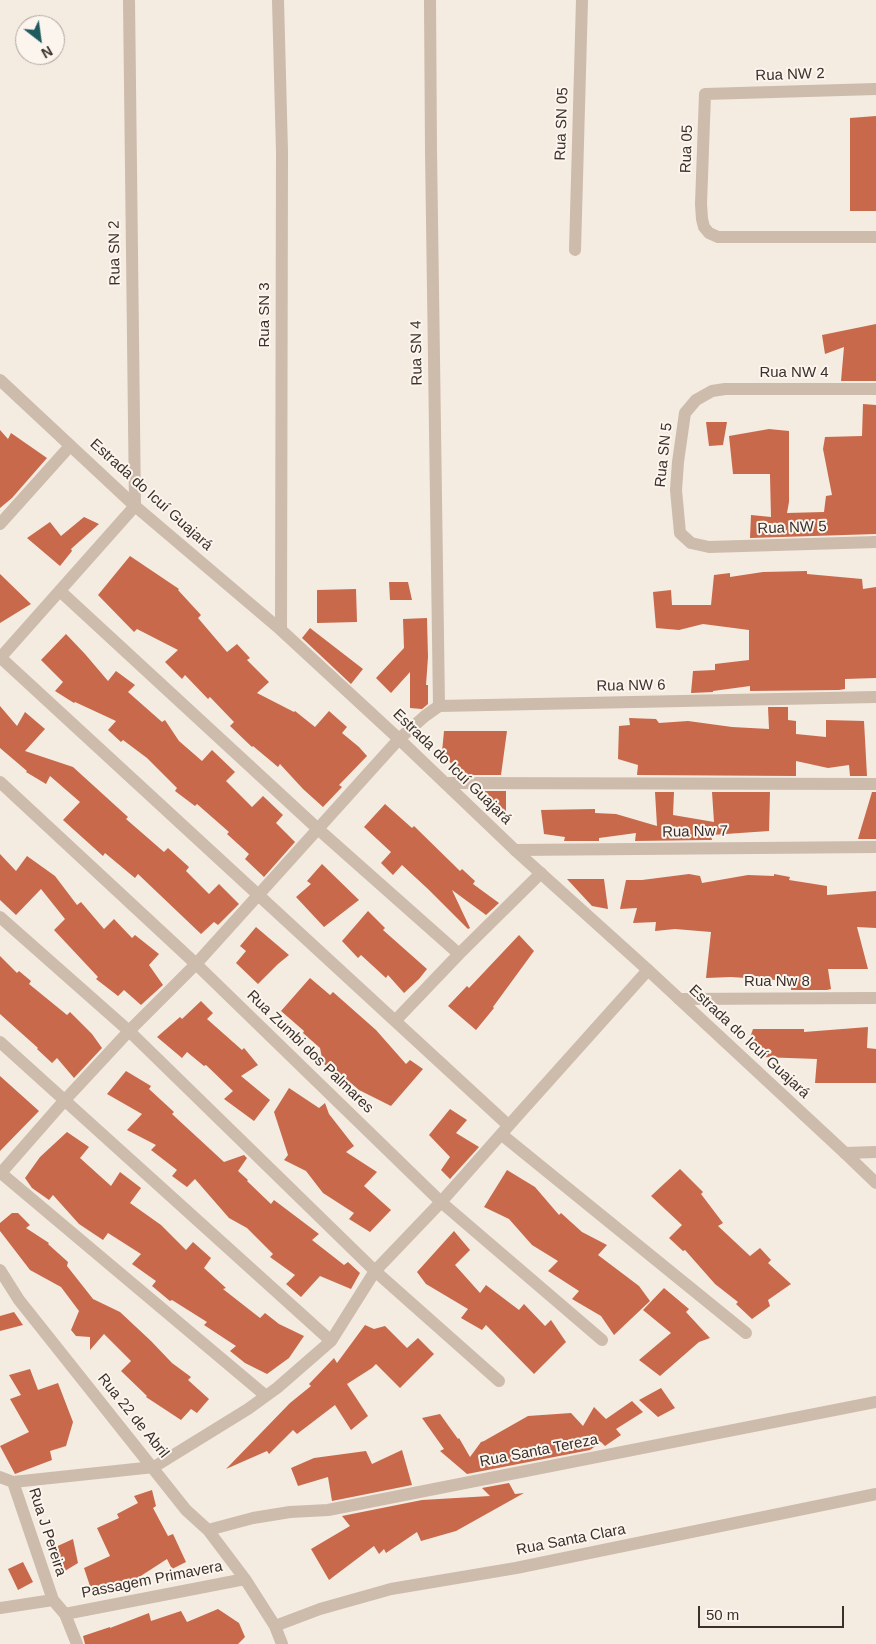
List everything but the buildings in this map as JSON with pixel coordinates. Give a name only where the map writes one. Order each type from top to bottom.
[{"type":"street","name":"Rua SN 2","points":[[129,0],[136,506]]},
{"type":"street","name":"Rua SN 3","points":[[278,0],[282,152],[281,630]]},
{"type":"street","name":"Rua SN 4","points":[[430,0],[430,151],[439,706]]},
{"type":"street","name":"Rua SN 05","points":[[575,250],[582,0]]},
{"type":"street","name":"Rua NW 2","points":[[705,94],[876,89]]},
{"type":"street","name":"Rua 05","points":[[705,94],[701,204],[704,227],[709,233],[718,238],[876,237]]},
{"type":"street","name":"Estrada do Icuí Guajará","points":[[0,380],[136,506],[281,630],[515,850],[648,970],[876,1183]]},
{"type":"street","name":"Rua NW 4","points":[[712,391],[725,389],[876,390]]},
{"type":"street","name":"Rua SN 5","points":[[709,547],[692,543],[680,533],[676,490],[685,413],[696,400],[712,391]]},
{"type":"street","points":[[0,524],[70,446]]},
{"type":"street","points":[[136,506],[0,658],[395,1021],[505,1130],[746,1333]]},
{"type":"street","name":"Rua NW 5","points":[[709,547],[876,542]]},
{"type":"street","points":[[60,591],[318,829],[459,954]]},
{"type":"street","name":"Rua NW 6","points":[[439,706],[876,696]]},
{"type":"street","points":[[266,1396],[0,1173],[129,1031],[196,964],[399,739],[424,716],[439,706]]},
{"type":"street","name":"Rua Zumbi dos Palmares","points":[[0,782],[196,964],[441,1202],[602,1340]]},
{"type":"street","points":[[445,783],[876,784]]},
{"type":"street","name":"Rua Nw 7","points":[[515,850],[876,847]]},
{"type":"street","points":[[395,1021],[459,954],[542,873]]},
{"type":"street","points":[[0,917],[129,1031],[375,1271],[499,1381]]},
{"type":"street","points":[[0,1477],[13,1482],[154,1467],[266,1396],[331,1341],[375,1271],[441,1202],[648,970]]},
{"type":"street","name":"Rua Nw 8","points":[[679,999],[876,998]]},
{"type":"street","points":[[0,1042],[331,1341]]},
{"type":"street","points":[[845,1153],[876,1152]]},
{"type":"street","name":"Rua 22 de Abril","points":[[0,1270],[19,1300],[154,1467],[186,1510],[208,1530],[246,1579],[275,1626],[282,1644]]},
{"type":"street","name":"Rua Santa Tereza","points":[[208,1530],[253,1518],[290,1512],[328,1510],[876,1402]]},
{"type":"street","name":"Rua J Pereira","points":[[13,1482],[53,1600],[65,1614],[77,1644]]},
{"type":"street","name":"Rua Santa Clara","points":[[275,1626],[320,1609],[391,1589],[516,1568],[876,1494]]},
{"type":"street","name":"Passagem Primavera","points":[[65,1614],[246,1579]]},
{"type":"street","points":[[0,1608],[53,1600]]}]
